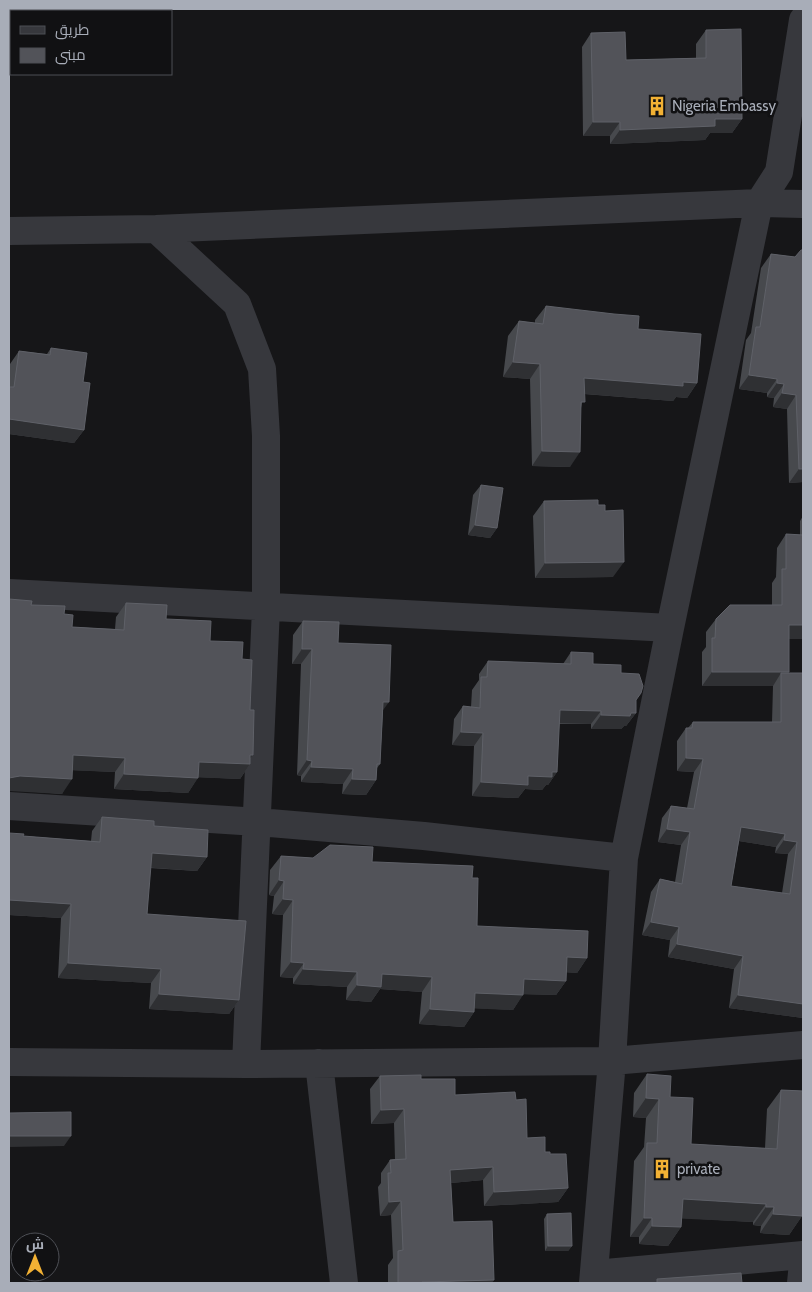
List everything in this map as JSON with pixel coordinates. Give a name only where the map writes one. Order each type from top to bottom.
[{"type":"street","points":[[803,20],[779,172],[759,203],[624,858],[612,1061],[594,1278],[803,1255]]},
{"type":"street","points":[[9,231],[156,229],[759,203],[803,204]]},
{"type":"street","points":[[156,229],[237,304],[262,369],[266,436],[266,608],[246,1064]]},
{"type":"street","points":[[9,593],[670,628]]},
{"type":"street","points":[[9,806],[258,822],[424,836],[624,858]]},
{"type":"street","points":[[9,1062],[246,1064],[612,1061],[803,1045]]},
{"type":"street","points":[[319,1063],[344,1283]]},
{"type":"street","points":[[801,1283],[803,1263]]},
{"type":"building","name":"Nigeria Embassy","points":[[741,29],[742,119],[715,119],[715,126],[620,130],[620,122],[593,122],[591,33],[625,32],[626,60],[706,58],[706,30]]},
{"type":"building","points":[[803,250],[803,469],[799,469],[796,395],[782,393],[784,384],[777,383],[777,379],[749,375],[756,327],[760,327],[771,254],[795,257]]},
{"type":"building","points":[[546,306],[639,316],[638,329],[701,334],[697,383],[683,382],[683,386],[584,378],[585,402],[581,402],[580,452],[542,451],[540,364],[513,362],[519,321],[543,324]]},
{"type":"building","points":[[51,348],[87,353],[83,382],[90,383],[84,430],[9,419],[9,387],[14,387],[19,351],[50,355]]},
{"type":"building","points":[[481,485],[503,488],[497,528],[475,525]]},
{"type":"building","points":[[598,500],[598,505],[605,505],[605,511],[623,510],[624,562],[545,563],[544,501]]},
{"type":"building","points":[[786,534],[803,535],[803,625],[789,625],[789,672],[712,672],[712,638],[715,638],[716,619],[730,605],[782,605],[782,569],[786,569]]},
{"type":"building","points":[[9,599],[32,601],[31,605],[65,606],[64,614],[73,615],[72,627],[124,630],[126,603],[167,605],[166,619],[211,621],[210,641],[243,642],[242,659],[252,660],[250,710],[254,710],[253,755],[250,755],[250,764],[199,762],[198,778],[124,774],[125,758],[73,755],[72,779],[20,776],[9,778]]},
{"type":"building","points":[[303,621],[339,622],[338,643],[391,645],[389,702],[383,702],[380,764],[377,764],[376,780],[352,779],[353,769],[311,767],[312,761],[307,760],[312,649],[302,649]]},
{"type":"building","points":[[571,652],[593,653],[593,664],[621,665],[621,673],[639,674],[643,686],[636,700],[636,713],[631,713],[630,716],[601,715],[601,711],[560,710],[557,772],[552,772],[552,777],[528,776],[528,785],[481,782],[483,733],[461,732],[463,706],[480,708],[481,677],[487,677],[488,661],[571,664]]},
{"type":"building","points":[[781,673],[803,673],[803,1004],[738,995],[743,956],[677,944],[679,927],[651,922],[660,879],[682,884],[690,832],[667,829],[671,806],[694,809],[703,759],[686,758],[686,728],[692,728],[693,722],[781,722]],"holes":[[[741,827],[785,834],[784,840],[797,842],[790,894],[731,886]]]},
{"type":"building","points":[[102,817],[154,821],[154,826],[208,830],[207,857],[152,853],[147,914],[246,921],[239,1000],[159,994],[161,969],[68,963],[71,904],[9,900],[9,833],[24,834],[23,836],[100,842]]},
{"type":"building","points":[[330,845],[373,847],[372,862],[473,866],[472,878],[478,878],[477,926],[588,931],[587,958],[567,957],[566,981],[524,979],[523,995],[475,993],[474,1012],[430,1009],[432,977],[382,974],[381,987],[357,985],[357,972],[303,969],[304,963],[291,962],[293,900],[283,899],[284,881],[279,880],[281,856],[313,858]]},
{"type":"building","points":[[647,1074],[671,1076],[670,1097],[693,1098],[691,1144],[777,1149],[781,1090],[803,1091],[802,1216],[773,1214],[774,1207],[766,1207],[766,1204],[683,1199],[681,1227],[652,1226],[652,1218],[644,1218],[647,1143],[657,1143],[659,1099],[646,1098]]},
{"type":"building","points":[[421,1075],[421,1079],[455,1079],[455,1095],[515,1092],[516,1100],[526,1099],[527,1138],[545,1137],[545,1152],[550,1152],[550,1154],[566,1154],[568,1188],[494,1192],[493,1167],[450,1170],[453,1222],[492,1221],[494,1280],[398,1283],[398,1251],[403,1250],[401,1201],[389,1202],[388,1173],[391,1173],[390,1160],[406,1159],[404,1109],[381,1110],[380,1076]]},
{"type":"building","points":[[71,1112],[71,1136],[9,1136],[9,1113]]},
{"type":"building","points":[[571,1213],[572,1246],[548,1246],[547,1214]]},
{"type":"building","points":[[741,1273],[742,1283],[657,1283],[657,1279]]},
{"type":"place","name":"Nigeria Embassy","points":[[657,106]]},
{"type":"place","name":"private","points":[[662,1169]]}]
